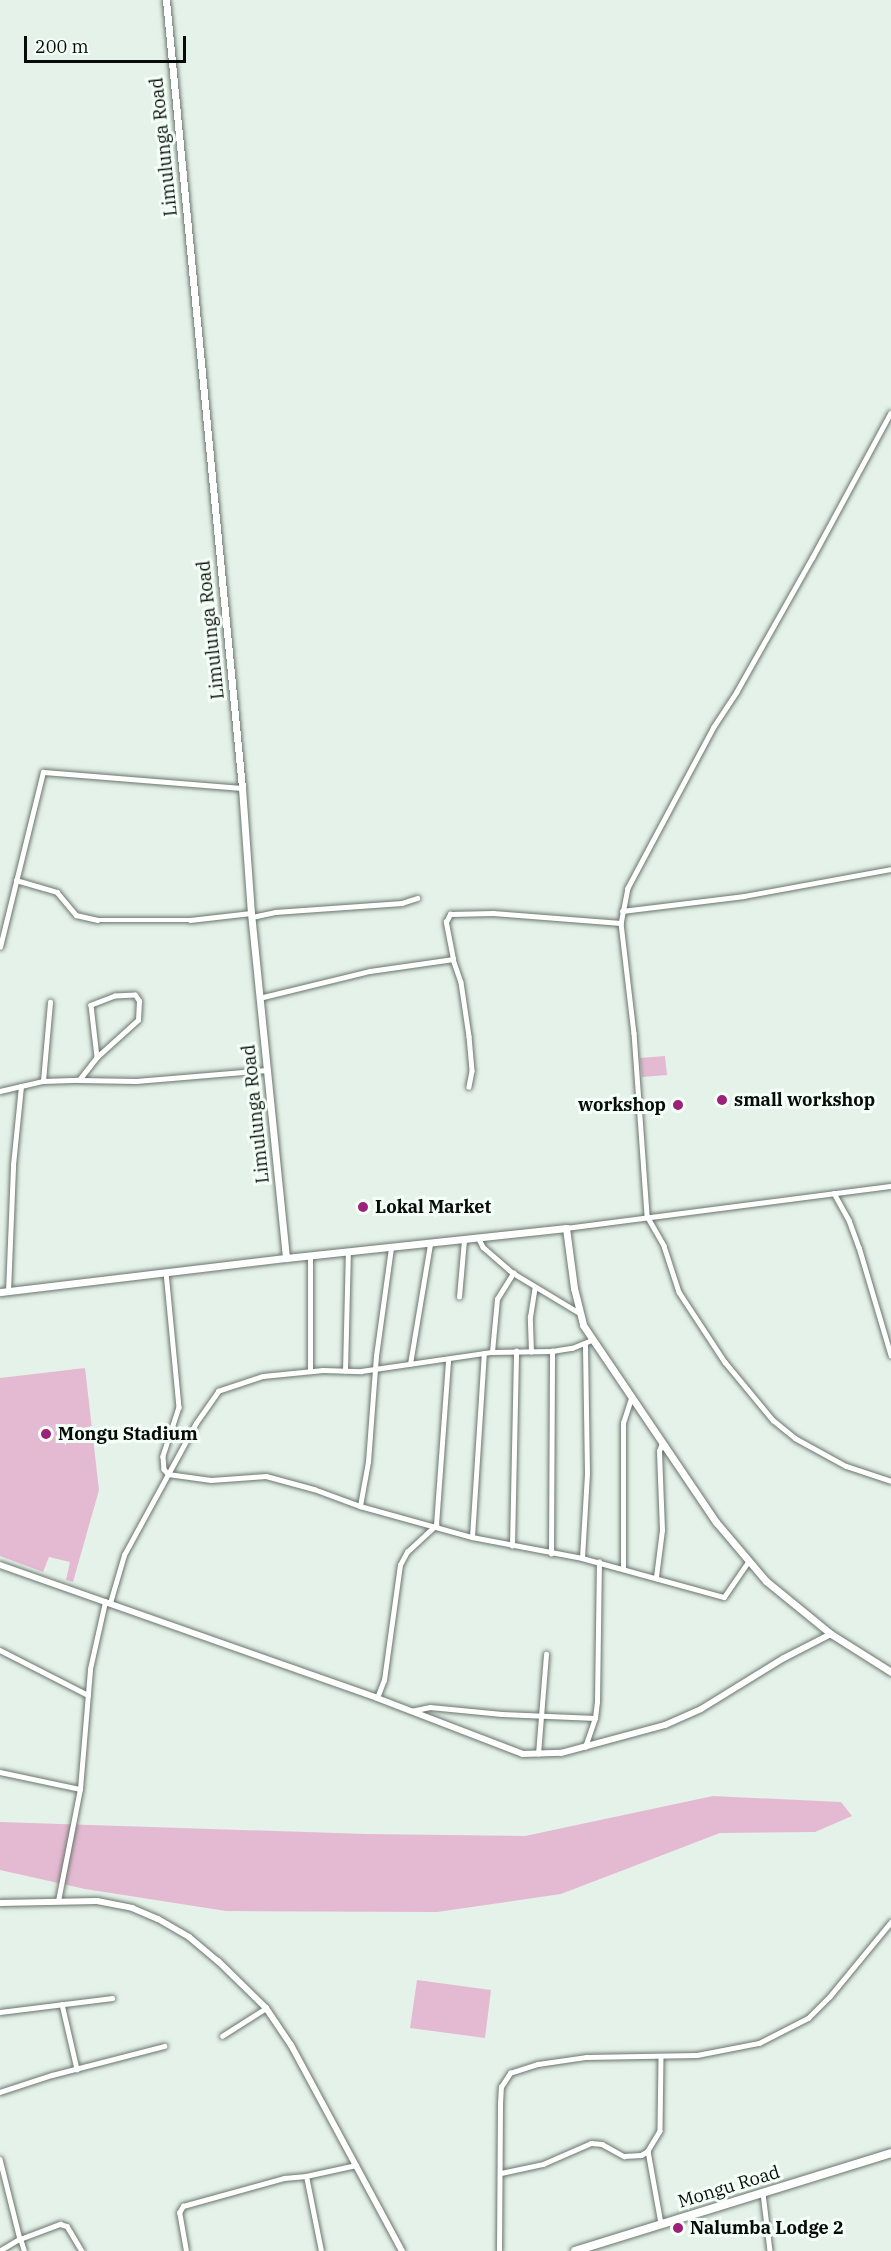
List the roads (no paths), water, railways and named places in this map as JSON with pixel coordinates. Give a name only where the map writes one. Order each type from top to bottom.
[{"type":"main road","name":"Limulunga Road","points":[[166,0],[242,788],[251,915],[286,1258]]},
{"type":"main road","points":[[4,1292],[286,1258],[430,1245],[566,1228],[578,1312],[592,1340],[663,1441],[716,1522],[766,1581],[831,1634],[891,1672]]},
{"type":"main road","name":"Mongu Road","points":[[575,2251],[891,2153]]},
{"type":"street","points":[[891,413],[737,692],[714,727],[628,888],[621,923],[634,1033],[648,1216],[664,1246],[686,1306],[725,1362],[768,1416],[795,1438],[846,1466],[891,1481]]},
{"type":"street","points":[[0,947],[43,772],[242,788]]},
{"type":"street","points":[[622,911],[744,897],[891,869]]},
{"type":"street","points":[[16,880],[57,892],[76,915],[97,920],[190,920],[402,903],[417,898]]},
{"type":"street","points":[[469,1087],[472,1071],[469,1036],[461,982],[453,959],[446,922],[450,914],[484,913],[621,923]]},
{"type":"street","points":[[260,998],[370,971],[453,959]]},
{"type":"street","points":[[79,1080],[98,1057],[138,1020],[139,1001],[135,995],[115,996],[91,1005],[98,1057]]},
{"type":"street","points":[[43,1081],[50,1002]]},
{"type":"street","points":[[0,1091],[43,1081],[136,1081],[267,1070]]},
{"type":"street","points":[[4,1292],[21,1086]]},
{"type":"street","points":[[566,1228],[891,1186]]},
{"type":"street","points":[[834,1193],[849,1220],[859,1247],[891,1355]]},
{"type":"street","points":[[479,1239],[483,1247],[513,1273],[578,1312]]},
{"type":"street","points":[[459,1297],[464,1240]]},
{"type":"street","points":[[410,1364],[430,1245]]},
{"type":"street","points":[[360,1506],[368,1462],[374,1370],[391,1248]]},
{"type":"street","points":[[345,1371],[348,1252]]},
{"type":"street","points":[[310,1256],[310,1371]]},
{"type":"street","points":[[166,1272],[179,1407],[164,1456],[164,1469],[168,1474],[211,1480],[266,1476],[306,1486],[360,1506],[436,1525],[472,1537],[599,1562],[724,1597],[748,1562]]},
{"type":"street","points":[[492,1352],[497,1299],[513,1273]]},
{"type":"street","points":[[531,1352],[530,1317],[535,1287]]},
{"type":"street","points":[[58,1901],[80,1789],[88,1695],[96,1638],[123,1555],[195,1423],[218,1391],[248,1378],[310,1371],[374,1370],[492,1352],[552,1351],[585,1344],[592,1340]]},
{"type":"street","points":[[582,1558],[587,1474],[585,1344]]},
{"type":"street","points":[[512,1546],[516,1351]]},
{"type":"street","points":[[551,1554],[552,1351]]},
{"type":"street","points":[[472,1537],[484,1353]]},
{"type":"street","points":[[377,1698],[384,1680],[400,1565],[407,1552],[436,1525],[448,1360]]},
{"type":"street","points":[[622,1568],[623,1423],[631,1398]]},
{"type":"street","points":[[656,1577],[662,1530],[659,1451],[663,1441]]},
{"type":"street","points":[[585,1747],[596,1718],[599,1562]]},
{"type":"street","points":[[0,1565],[377,1698],[508,1750],[538,1754],[561,1753],[665,1725],[686,1717],[784,1658],[831,1634]]},
{"type":"street","points":[[0,1650],[88,1695]]},
{"type":"street","points":[[538,1754],[539,1716],[546,1654]]},
{"type":"street","points":[[411,1711],[430,1707],[596,1718]]},
{"type":"street","points":[[0,1772],[80,1789]]},
{"type":"street","points":[[0,1903],[97,1901],[132,1908],[189,1936],[250,1990],[266,2008],[307,2073],[402,2251]]},
{"type":"street","points":[[499,2251],[501,2087],[510,2073],[547,2063],[586,2057],[697,2055],[759,2043],[808,2018],[826,2000],[891,1922]]},
{"type":"street","points":[[0,2012],[112,1998]]},
{"type":"street","points":[[62,2004],[77,2068]]},
{"type":"street","points":[[222,2036],[266,2008]]},
{"type":"street","points":[[0,2092],[77,2068],[164,2046]]},
{"type":"street","points":[[501,2173],[543,2164],[591,2144],[602,2144],[624,2156],[641,2155],[648,2151],[660,2131],[661,2056]]},
{"type":"street","points":[[648,2151],[661,2223]]},
{"type":"street","points":[[0,2159],[24,2251]]},
{"type":"street","points":[[186,2251],[179,2213],[183,2206],[284,2178],[306,2176],[356,2164]]},
{"type":"street","points":[[306,2176],[321,2251]]},
{"type":"street","points":[[763,2193],[770,2251]]},
{"type":"street","points":[[0,2251],[20,2240],[64,2224],[82,2251]]},
{"type":"place","name":"small workshop","points":[[722,1100]]},
{"type":"place","name":"workshop","points":[[678,1105]]},
{"type":"place","name":"Lokal Market","points":[[363,1207]]},
{"type":"place","name":"Mongu Stadium","points":[[46,1434]]},
{"type":"place","name":"Nalumba Lodge 2","points":[[678,2228]]}]
